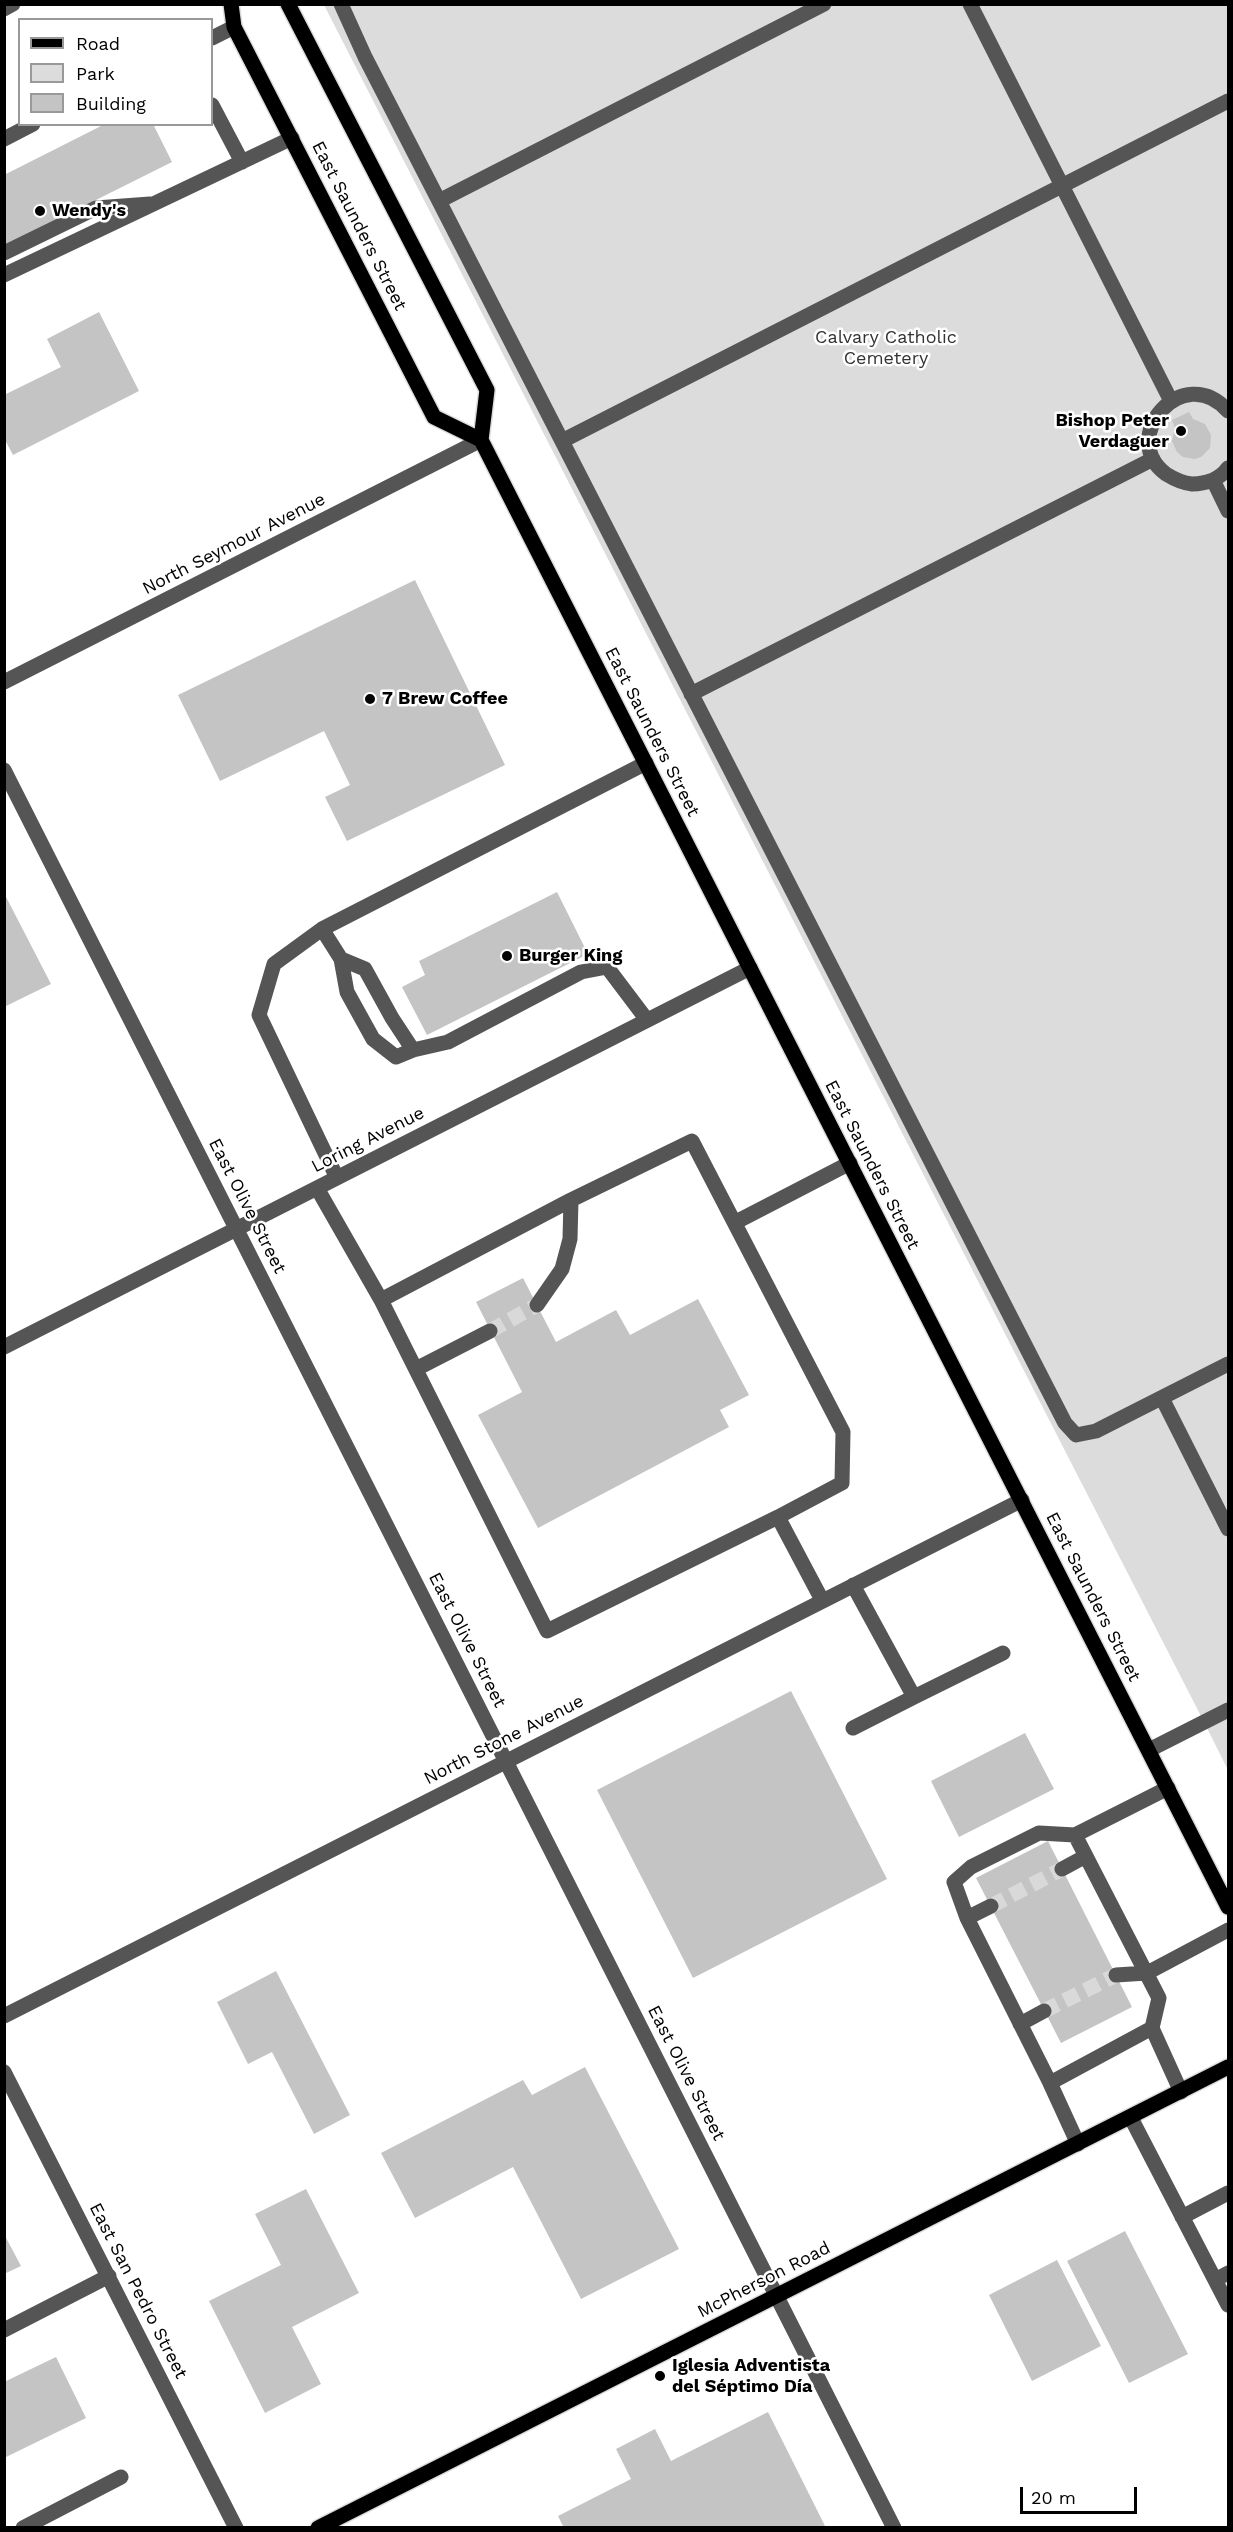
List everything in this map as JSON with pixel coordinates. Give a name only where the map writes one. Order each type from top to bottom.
[{"type":"main road","name":"East Saunders Street","points":[[231,4],[234,27],[434,417],[481,440]]},
{"type":"main road","name":"East Saunders Street","points":[[288,4],[487,390],[481,440],[1228,1907]]},
{"type":"main road","name":"McPherson Road","points":[[318,2528],[1228,2067]]},
{"type":"street","points":[[4,9],[13,4]]},
{"type":"street","points":[[341,4],[365,57],[1065,1423],[1076,1435],[1096,1431],[1228,1364]]},
{"type":"street","points":[[439,201],[824,4]]},
{"type":"street","points":[[970,4],[1171,400]]},
{"type":"street","points":[[213,38],[234,27]]},
{"type":"street","points":[[562,441],[1228,101]]},
{"type":"street","points":[[213,107],[242,162]]},
{"type":"street","points":[[4,139],[29,126]]},
{"type":"street","points":[[4,275],[292,138]]},
{"type":"street","points":[[4,254],[96,208],[159,203]]},
{"type":"street","points":[[1228,411],[1218,401],[1207,396],[1182,396],[1171,400],[1161,408],[1149,432],[1153,459],[1161,470],[1173,479],[1186,484],[1200,484],[1213,480],[1228,468]]},
{"type":"street","name":"North Seymour Avenue","points":[[4,682],[481,440]]},
{"type":"street","points":[[691,694],[1153,459]]},
{"type":"street","points":[[1213,480],[1228,511]]},
{"type":"street","points":[[338,1178],[259,1015],[274,964],[322,929],[646,763]]},
{"type":"street","name":"East Olive Street","points":[[4,770],[894,2528]]},
{"type":"street","points":[[322,929],[340,959],[347,992],[373,1039],[396,1057],[413,1050],[448,1042],[581,972],[608,967],[647,1020]]},
{"type":"street","points":[[340,959],[365,969],[413,1050]]},
{"type":"street","name":"Loring Avenue","points":[[4,1347],[750,968]]},
{"type":"street","points":[[317,1188],[381,1300],[547,1631],[842,1483],[843,1432],[692,1141],[571,1200],[381,1300]]},
{"type":"street","points":[[736,1222],[850,1164]]},
{"type":"street","points":[[537,1305],[562,1269],[570,1239],[571,1200]]},
{"type":"street","points":[[416,1370],[490,1331]]},
{"type":"street","points":[[1162,1398],[1228,1529]]},
{"type":"street","name":"North Stone Avenue","points":[[4,2016],[1022,1500]]},
{"type":"street","points":[[778,1516],[822,1600]]},
{"type":"street","points":[[853,1585],[914,1697]]},
{"type":"street","points":[[853,1728],[1003,1653]]},
{"type":"street","points":[[1149,1750],[1228,1710]]},
{"type":"street","points":[[1078,2144],[967,1918],[954,1882],[971,1867],[1039,1833],[1075,1835],[1168,1788]]},
{"type":"street","points":[[1075,1835],[1160,1998],[1152,2028],[1181,2092]]},
{"type":"street","points":[[1062,1869],[1086,1856]]},
{"type":"street","points":[[967,1918],[991,1906]]},
{"type":"street","points":[[1116,1976],[1147,1973],[1228,1930]]},
{"type":"street","points":[[1020,2024],[1044,2011]]},
{"type":"street","points":[[1050,2083],[1152,2028]]},
{"type":"street","name":"East San Pedro Street","points":[[4,2072],[236,2528]]},
{"type":"street","points":[[1131,2118],[1182,2217],[1222,2276],[1228,2305]]},
{"type":"street","points":[[1182,2217],[1228,2193]]},
{"type":"street","points":[[4,2330],[109,2276]]},
{"type":"street","points":[[23,2528],[121,2477]]},
{"type":"green space","name":"Calvary Catholic Cemetery","points":[[324,5],[1228,5],[1228,1770],[1204,1722]]},
{"type":"building","name":"Wendy's","points":[[101,126],[154,126],[172,162],[4,246],[4,175]]},
{"type":"building","points":[[99,312],[139,391],[13,455],[4,438],[4,395],[61,367],[47,339]]},
{"type":"building","points":[[1189,412],[1193,419],[1205,424],[1211,435],[1210,448],[1201,457],[1195,459],[1183,457],[1177,452],[1172,441],[1175,428],[1172,420]]},
{"type":"building","points":[[415,580],[505,765],[347,841],[325,797],[350,785],[324,731],[220,781],[178,695]]},
{"type":"building","points":[[557,892],[588,954],[427,1035],[402,987],[425,975],[419,961]]},
{"type":"building","points":[[4,893],[51,984],[4,1007]]},
{"type":"building","points":[[523,1278],[556,1342],[616,1310],[630,1335],[698,1299],[749,1395],[720,1410],[729,1427],[538,1528],[478,1415],[522,1392],[476,1302]]},
{"type":"building","points":[[791,1691],[887,1879],[693,1978],[597,1790]]},
{"type":"building","points":[[1025,1733],[1054,1789],[959,1837],[931,1781]]},
{"type":"building","points":[[1048,1841],[1132,2007],[1061,2043],[976,1878]]},
{"type":"building","points":[[276,1971],[350,2115],[314,2134],[272,2052],[248,2064],[217,2002]]},
{"type":"building","points":[[585,2067],[679,2249],[581,2299],[513,2167],[415,2218],[381,2153],[523,2080],[532,2095]]},
{"type":"building","points":[[306,2189],[359,2293],[292,2327],[321,2384],[265,2413],[209,2301],[281,2265],[255,2214]]},
{"type":"building","points":[[1125,2231],[1188,2354],[1129,2383],[1067,2261]]},
{"type":"building","points":[[4,2234],[21,2266],[4,2274]]},
{"type":"building","points":[[1057,2260],[1101,2346],[1032,2381],[989,2295]]},
{"type":"building","points":[[56,2357],[86,2418],[4,2458],[4,2382]]},
{"type":"building","points":[[768,2412],[825,2526],[564,2528],[558,2516],[631,2479],[616,2449],[655,2429],[671,2461]]},
{"type":"tunnel","points":[[490,1331],[537,1305]]},
{"type":"tunnel","points":[[991,1906],[1062,1869]]},
{"type":"tunnel","points":[[1044,2011],[1116,1975]]},
{"type":"place","name":"Wendy's","points":[[40,211]]},
{"type":"place","name":"Bishop Peter Verdaguer","points":[[1181,431]]},
{"type":"place","name":"7 Brew Coffee","points":[[370,699]]},
{"type":"place","name":"Burger King","points":[[507,956]]},
{"type":"place","name":"Iglesia Adventista del Séptimo Día","points":[[660,2376]]}]
